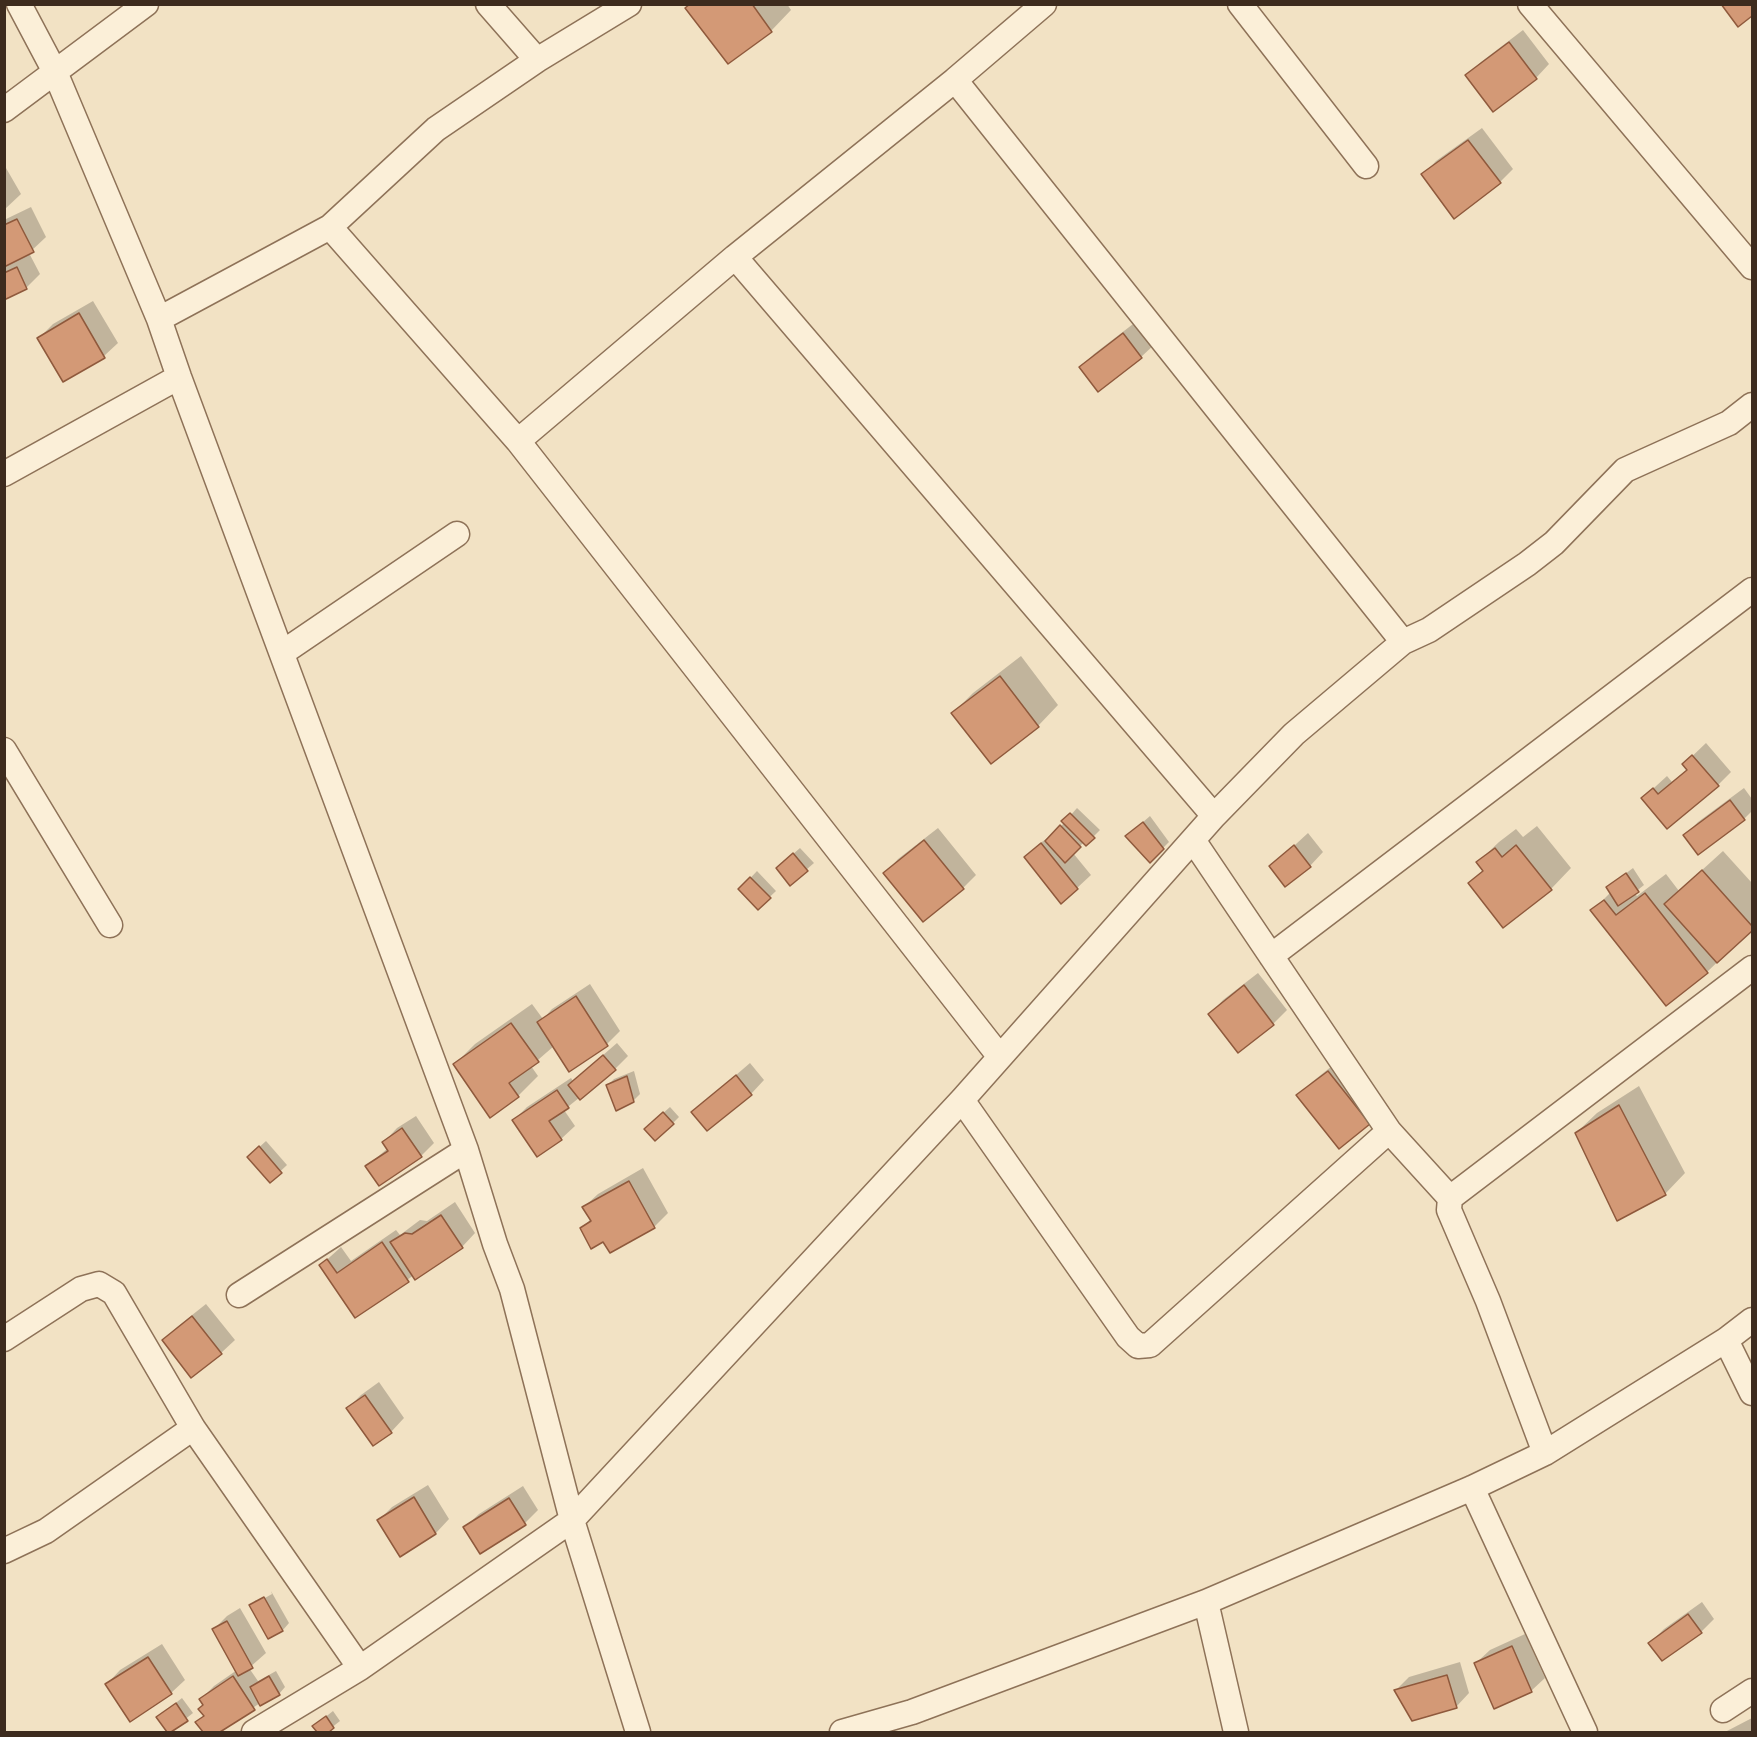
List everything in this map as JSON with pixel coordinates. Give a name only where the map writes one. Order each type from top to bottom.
[{"type":"street","points":[[19,4],[54,72],[159,319],[466,1150],[495,1244],[512,1289],[572,1520],[638,1732]]},
{"type":"street","points":[[4,110],[146,4]]},
{"type":"street","points":[[488,4],[537,60]]},
{"type":"street","points":[[159,319],[330,227],[435,129],[537,60],[629,4]]},
{"type":"street","points":[[518,441],[735,257],[955,80],[1044,4]]},
{"type":"street","points":[[1240,4],[1366,166]]},
{"type":"street","points":[[1530,4],[1752,267]]},
{"type":"street","points":[[955,80],[1402,642]]},
{"type":"street","points":[[330,227],[518,441],[1000,1057]]},
{"type":"street","points":[[735,257],[1214,816]]},
{"type":"street","points":[[4,474],[179,377]]},
{"type":"street","points":[[254,1732],[360,1668],[572,1520],[962,1100],[1214,816],[1294,734],[1402,642],[1429,630],[1527,564],[1554,543],[1625,470],[1729,423],[1752,405]]},
{"type":"street","points":[[282,653],[457,534]]},
{"type":"street","points":[[1272,957],[1752,590]]},
{"type":"street","points":[[4,750],[110,925]]},
{"type":"street","points":[[1193,840],[1389,1131],[1450,1198],[1449,1210],[1488,1301],[1545,1453]]},
{"type":"street","points":[[1450,1198],[1752,968]]},
{"type":"street","points":[[962,1100],[1128,1337],[1138,1346],[1150,1345],[1389,1131]]},
{"type":"street","points":[[239,1295],[466,1150]]},
{"type":"street","points":[[4,1339],[81,1289],[99,1284],[114,1293],[193,1428],[360,1668]]},
{"type":"street","points":[[842,1732],[914,1722],[1206,1602],[1472,1488],[1545,1453],[1726,1340],[1752,1320]]},
{"type":"street","points":[[1726,1340],[1752,1393]]},
{"type":"street","points":[[4,1551],[46,1531],[193,1428]]},
{"type":"street","points":[[1472,1488],[1585,1732]]},
{"type":"street","points":[[1206,1602],[1236,1732]]},
{"type":"street","points":[[1723,1710],[1752,1691]]},
{"type":"building","points":[[690,4],[752,4],[772,32],[728,64],[685,8]]},
{"type":"building","points":[[1721,4],[1752,4],[1752,16],[1738,27]]},
{"type":"building","points":[[1509,42],[1537,79],[1493,112],[1465,75]]},
{"type":"building","points":[[1468,140],[1501,183],[1454,219],[1421,174]]},
{"type":"building","points":[[17,219],[34,252],[4,267],[4,225]]},
{"type":"building","points":[[17,267],[27,289],[4,300],[4,273]]},
{"type":"building","points":[[79,313],[105,358],[63,382],[37,338]]},
{"type":"building","points":[[1123,333],[1142,358],[1098,392],[1079,367]]},
{"type":"building","points":[[1000,676],[1039,727],[991,764],[951,713]]},
{"type":"building","points":[[1692,755],[1719,786],[1667,829],[1641,798],[1653,788],[1658,794],[1687,770],[1682,764]]},
{"type":"building","points":[[1730,800],[1745,820],[1698,855],[1683,835]]},
{"type":"building","points":[[1070,813],[1095,838],[1086,846],[1061,821]]},
{"type":"building","points":[[1143,822],[1164,849],[1150,863],[1125,836]]},
{"type":"building","points":[[1060,825],[1081,847],[1065,863],[1045,841]]},
{"type":"building","points":[[924,840],[964,889],[923,922],[883,873]]},
{"type":"building","points":[[1041,843],[1078,889],[1061,904],[1024,857]]},
{"type":"building","points":[[1294,845],[1311,867],[1285,887],[1269,866]]},
{"type":"building","points":[[1516,845],[1552,890],[1503,928],[1468,883],[1483,871],[1476,862],[1495,848],[1502,857]]},
{"type":"building","points":[[793,853],[808,871],[790,886],[776,868]]},
{"type":"building","points":[[1702,870],[1752,926],[1752,931],[1717,963],[1664,904]]},
{"type":"building","points":[[1626,873],[1639,892],[1618,906],[1606,887]]},
{"type":"building","points":[[750,877],[771,898],[758,910],[738,889]]},
{"type":"building","points":[[1645,893],[1708,973],[1666,1006],[1590,910],[1604,900],[1616,915]]},
{"type":"building","points":[[1244,985],[1274,1025],[1238,1053],[1208,1014]]},
{"type":"building","points":[[576,996],[608,1046],[569,1072],[537,1022]]},
{"type":"building","points":[[511,1023],[539,1062],[509,1083],[519,1097],[490,1118],[453,1064]]},
{"type":"building","points":[[603,1055],[616,1070],[580,1100],[568,1085]]},
{"type":"building","points":[[1328,1071],[1370,1124],[1339,1149],[1296,1095]]},
{"type":"building","points":[[736,1075],[752,1095],[707,1131],[691,1112]]},
{"type":"building","points":[[627,1076],[634,1102],[616,1111],[606,1085]]},
{"type":"building","points":[[557,1090],[569,1108],[549,1121],[562,1140],[537,1157],[512,1120]]},
{"type":"building","points":[[1619,1105],[1666,1195],[1617,1221],[1575,1133]]},
{"type":"building","points":[[663,1112],[674,1124],[655,1141],[644,1129]]},
{"type":"building","points":[[402,1128],[422,1157],[379,1186],[365,1166],[388,1151],[382,1142]]},
{"type":"building","points":[[259,1146],[282,1173],[270,1183],[247,1157]]},
{"type":"building","points":[[629,1181],[655,1228],[610,1253],[603,1242],[591,1249],[580,1228],[591,1221],[582,1207]]},
{"type":"building","points":[[441,1215],[463,1248],[415,1280],[390,1242],[405,1233],[412,1234]]},
{"type":"building","points":[[382,1242],[409,1282],[355,1318],[319,1265],[327,1259],[337,1273]]},
{"type":"building","points":[[192,1316],[222,1354],[191,1378],[162,1340]]},
{"type":"building","points":[[365,1395],[392,1433],[373,1446],[346,1408]]},
{"type":"building","points":[[414,1497],[436,1534],[400,1557],[377,1520]]},
{"type":"building","points":[[509,1498],[526,1525],[480,1554],[463,1527]]},
{"type":"building","points":[[264,1597],[283,1631],[268,1639],[249,1605]]},
{"type":"building","points":[[1688,1614],[1702,1633],[1662,1661],[1648,1643]]},
{"type":"building","points":[[227,1621],[253,1668],[238,1676],[212,1629]]},
{"type":"building","points":[[1512,1646],[1532,1692],[1494,1709],[1474,1663]]},
{"type":"building","points":[[148,1657],[172,1694],[130,1722],[105,1684]]},
{"type":"building","points":[[1447,1675],[1457,1708],[1412,1721],[1394,1690]]},
{"type":"building","points":[[233,1676],[255,1710],[220,1732],[203,1732],[195,1722],[204,1716],[198,1709],[203,1705],[199,1699]]},
{"type":"building","points":[[269,1676],[280,1695],[260,1706],[250,1687]]},
{"type":"building","points":[[176,1703],[188,1721],[171,1732],[167,1732],[156,1717]]},
{"type":"building","points":[[326,1716],[334,1728],[329,1732],[317,1732],[312,1726]]}]
